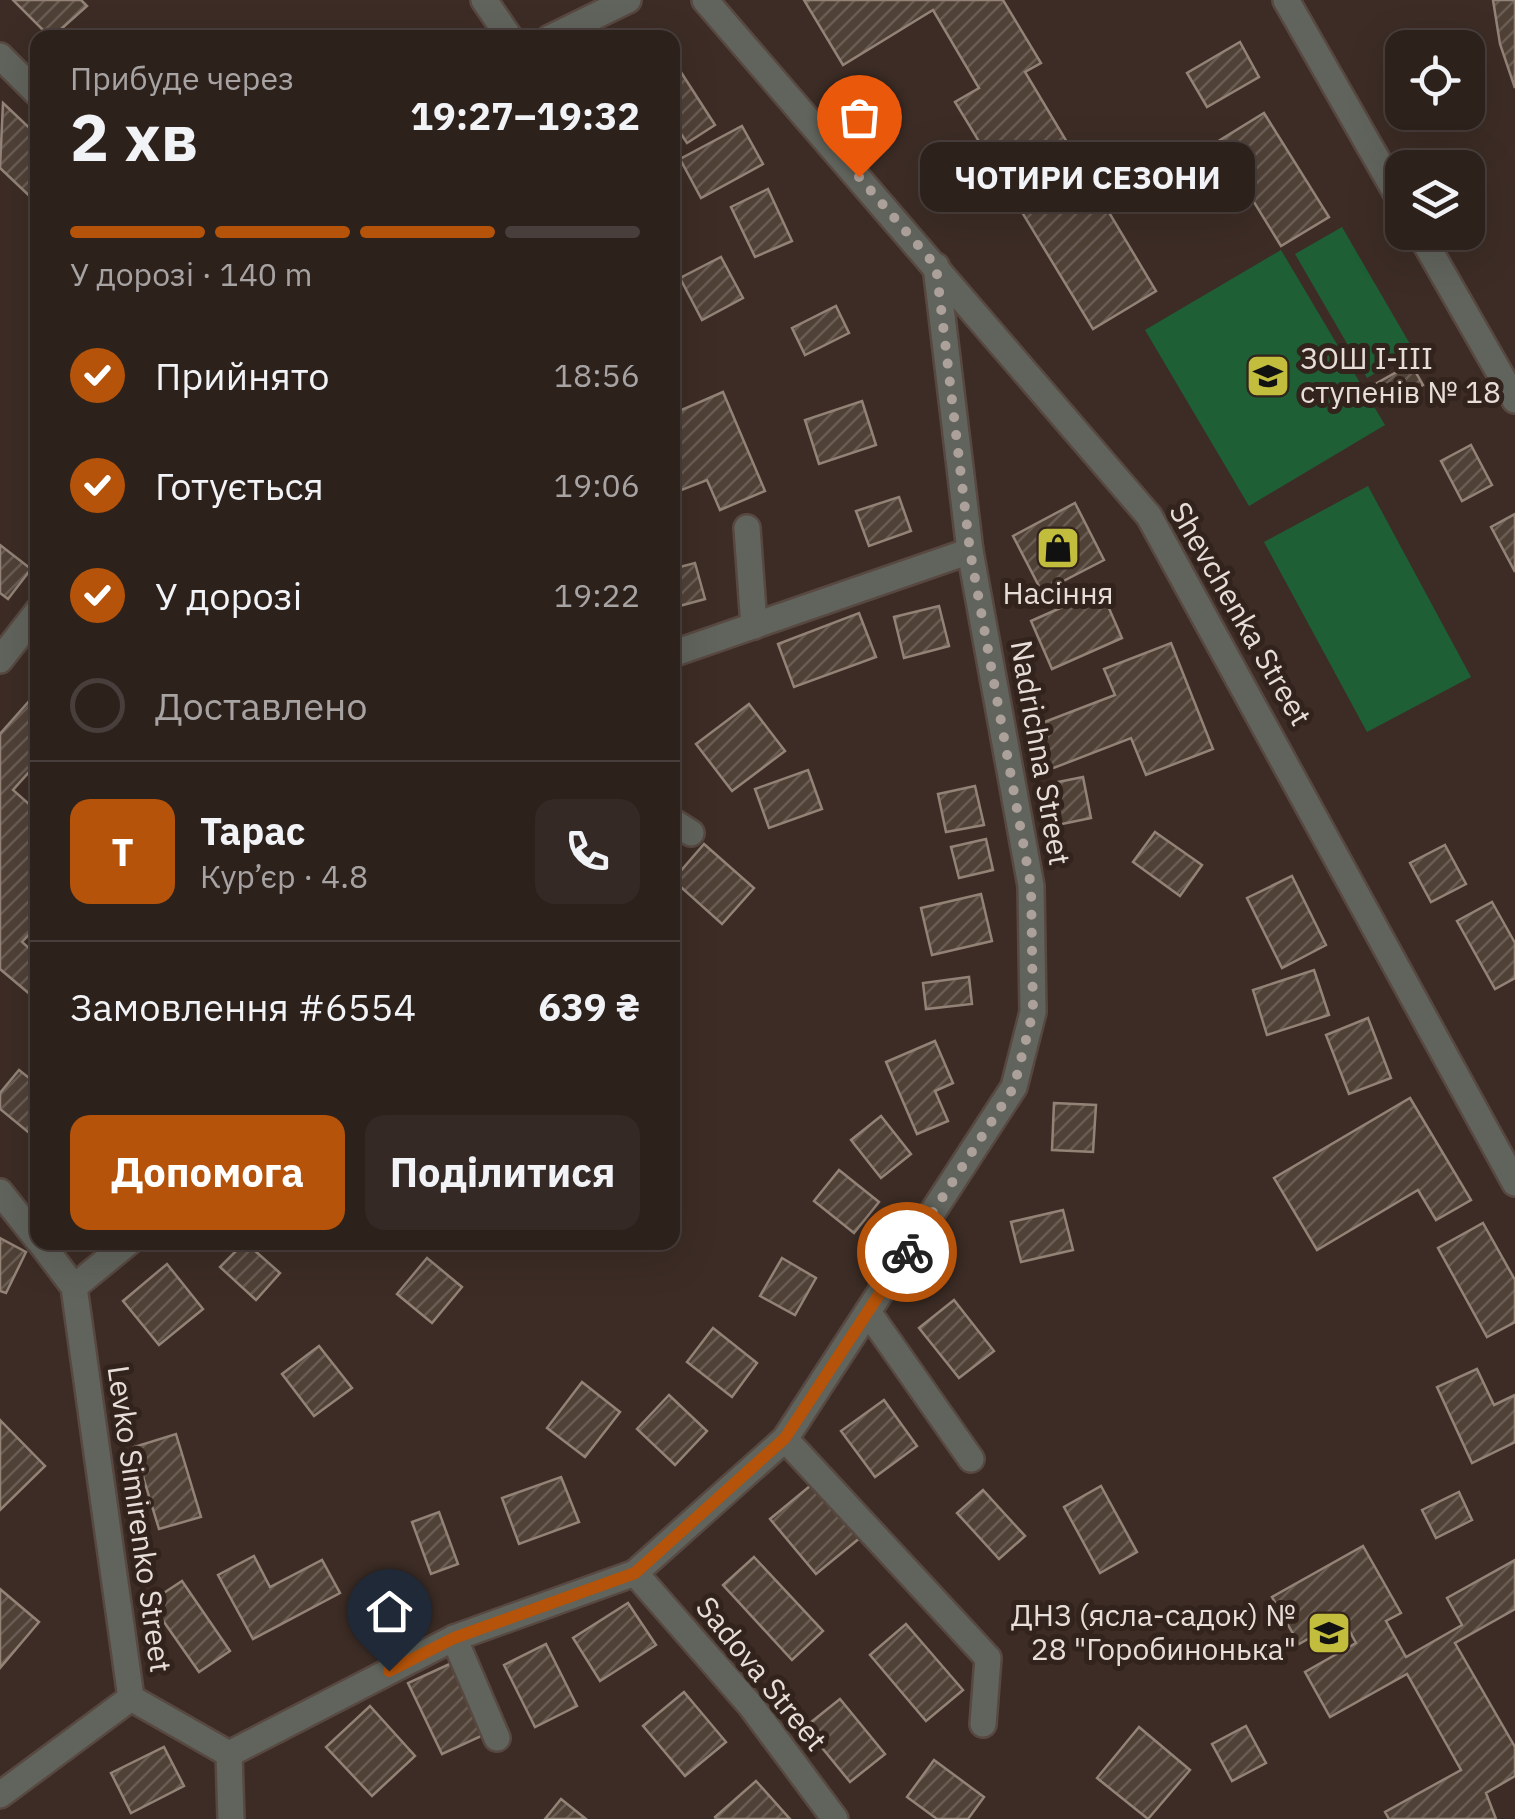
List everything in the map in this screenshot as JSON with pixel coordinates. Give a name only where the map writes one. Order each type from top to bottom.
[{"type":"street","points":[[484,0],[505,30]]},
{"type":"street","points":[[566,30],[628,0]]},
{"type":"street","name":"Shevchenka Street","points":[[705,0],[1150,516],[1515,1183]]},
{"type":"street","points":[[1286,0],[1385,173]]},
{"type":"street","points":[[0,56],[30,86]]},
{"type":"street","points":[[1429,250],[1515,400]]},
{"type":"street","name":"Nadrichna Street","points":[[229,1754],[454,1638],[635,1573],[785,1438],[1014,1087],[1033,1012],[1031,886],[970,551],[936,266]]},
{"type":"street","points":[[747,528],[754,626]]},
{"type":"street","points":[[680,651],[970,551]]},
{"type":"street","points":[[0,660],[30,621]]},
{"type":"street","name":"Levko Simirenko Street","points":[[0,1192],[30,1231]]},
{"type":"street","name":"Levko Simirenko Street","points":[[45,1250],[74,1286],[130,1698],[229,1754]]},
{"type":"street","points":[[74,1286],[119,1250]]},
{"type":"street","points":[[868,1312],[971,1458]]},
{"type":"street","points":[[785,1438],[988,1658],[983,1724]]},
{"type":"street","name":"Sadova Street","points":[[635,1573],[750,1706],[834,1819]]},
{"type":"street","points":[[454,1638],[497,1738]]},
{"type":"street","points":[[0,1795],[130,1698]]},
{"type":"street","points":[[229,1754],[231,1819]]},
{"type":"green space","points":[[1342,227],[1414,351],[1367,378],[1295,254]]},
{"type":"green space","points":[[1281,250],[1385,425],[1249,506],[1145,330]]},
{"type":"green space","points":[[1368,486],[1471,677],[1367,732],[1264,542]]},
{"type":"building","points":[[13,0],[81,0],[87,6],[60,30],[43,30]]},
{"type":"building","points":[[804,0],[1003,0],[1041,63],[1025,72],[1156,291],[1093,329],[955,102],[979,88],[933,10],[843,65]]},
{"type":"building","points":[[1493,0],[1515,0],[1515,88],[1500,44]]},
{"type":"building","points":[[1240,42],[1259,77],[1207,107],[1187,73]]},
{"type":"building","points":[[680,71],[715,125],[687,143],[680,132]]},
{"type":"building","points":[[3,103],[30,128],[30,196],[0,168]]},
{"type":"building","points":[[1264,113],[1329,217],[1281,246],[1217,142]]},
{"type":"building","points":[[742,126],[763,164],[701,198],[680,159]]},
{"type":"building","points":[[768,189],[792,241],[755,257],[731,207]]},
{"type":"building","points":[[721,257],[743,298],[702,320],[680,278]]},
{"type":"building","points":[[836,306],[849,333],[805,355],[792,328]]},
{"type":"building","points":[[1411,364],[1423,385],[1389,404],[1377,383]]},
{"type":"building","points":[[723,392],[765,491],[720,510],[707,480],[680,491],[680,411]]},
{"type":"building","points":[[862,401],[876,445],[819,464],[805,420]]},
{"type":"building","points":[[1471,445],[1492,485],[1462,501],[1441,461]]},
{"type":"building","points":[[899,497],[911,531],[869,546],[856,511]]},
{"type":"building","name":"Насіння","points":[[1075,503],[1104,560],[1042,592],[1013,536]]},
{"type":"building","points":[[1515,514],[1515,572],[1491,527]]},
{"type":"building","points":[[0,545],[30,570],[8,599],[0,593]]},
{"type":"building","points":[[695,563],[705,599],[680,606],[680,567]]},
{"type":"building","points":[[1101,590],[1122,638],[1052,669],[1031,621]]},
{"type":"building","points":[[939,606],[949,646],[904,658],[894,617]]},
{"type":"building","points":[[859,613],[876,657],[794,687],[778,644]]},
{"type":"building","points":[[1171,643],[1213,749],[1146,775],[1131,738],[1051,769],[1034,726],[1115,695],[1104,669]]},
{"type":"building","points":[[30,700],[30,771],[13,790],[30,805],[30,934],[22,942],[30,949],[30,994],[0,969],[0,734]]},
{"type":"building","points":[[749,704],[785,751],[732,791],[696,744]]},
{"type":"building","points":[[808,770],[822,809],[769,828],[755,789]]},
{"type":"building","points":[[1083,777],[1091,818],[1057,825],[1048,784]]},
{"type":"building","points":[[975,786],[984,825],[946,832],[938,794]]},
{"type":"building","points":[[1155,832],[1202,865],[1180,896],[1133,862]]},
{"type":"building","points":[[986,839],[993,870],[959,878],[951,847]]},
{"type":"building","points":[[704,844],[754,888],[722,924],[680,886],[680,872]]},
{"type":"building","points":[[1445,845],[1466,884],[1431,902],[1410,863]]},
{"type":"building","points":[[1292,876],[1326,945],[1282,968],[1247,898]]},
{"type":"building","points":[[981,894],[992,941],[932,955],[921,908]]},
{"type":"building","points":[[1492,902],[1515,943],[1515,978],[1495,989],[1457,921]]},
{"type":"building","points":[[1314,970],[1329,1015],[1267,1035],[1253,990]]},
{"type":"building","points":[[969,977],[972,1004],[926,1009],[923,983]]},
{"type":"building","points":[[1368,1018],[1391,1078],[1349,1094],[1326,1035]]},
{"type":"building","points":[[935,1041],[953,1083],[935,1091],[948,1121],[917,1134],[886,1062]]},
{"type":"building","points":[[19,1070],[30,1079],[30,1133],[0,1109],[0,1093]]},
{"type":"building","points":[[1410,1098],[1471,1200],[1436,1220],[1418,1190],[1317,1250],[1274,1178]]},
{"type":"building","points":[[1054,1103],[1096,1105],[1093,1152],[1052,1150]]},
{"type":"building","points":[[881,1116],[911,1154],[881,1178],[851,1140]]},
{"type":"building","points":[[839,1170],[879,1202],[854,1233],[814,1201]]},
{"type":"building","points":[[1063,1210],[1073,1250],[1021,1262],[1011,1222]]},
{"type":"building","points":[[1483,1223],[1515,1280],[1515,1322],[1487,1337],[1438,1248]]},
{"type":"building","points":[[0,1238],[26,1252],[6,1293],[0,1291]]},
{"type":"building","points":[[237,1250],[254,1250],[280,1273],[256,1300],[220,1267]]},
{"type":"building","points":[[427,1258],[462,1287],[432,1323],[397,1294]]},
{"type":"building","points":[[782,1258],[816,1278],[795,1315],[760,1296]]},
{"type":"building","points":[[167,1264],[203,1309],[159,1345],[123,1301]]},
{"type":"building","points":[[954,1300],[994,1351],[959,1378],[919,1328]]},
{"type":"building","points":[[713,1328],[757,1363],[732,1397],[687,1362]]},
{"type":"building","points":[[319,1346],[352,1388],[314,1416],[282,1374]]},
{"type":"building","points":[[1477,1369],[1494,1405],[1515,1395],[1515,1442],[1472,1463],[1437,1387]]},
{"type":"building","points":[[582,1382],[620,1412],[585,1457],[547,1428]]},
{"type":"building","points":[[669,1395],[707,1431],[675,1465],[637,1429]]},
{"type":"building","points":[[884,1400],[917,1446],[875,1477],[841,1431]]},
{"type":"building","points":[[0,1420],[45,1466],[0,1510]]},
{"type":"building","points":[[176,1434],[201,1517],[159,1529],[134,1447]]},
{"type":"building","points":[[561,1477],[579,1522],[519,1544],[502,1498]]},
{"type":"building","points":[[816,1481],[861,1537],[816,1574],[770,1519]]},
{"type":"building","points":[[1101,1486],[1137,1552],[1100,1573],[1064,1507]]},
{"type":"building","points":[[983,1490],[1025,1536],[999,1559],[957,1513]]},
{"type":"building","points":[[1459,1492],[1472,1520],[1436,1538],[1422,1510]]},
{"type":"building","points":[[439,1512],[458,1564],[431,1574],[412,1522]]},
{"type":"building","points":[[1363,1546],[1401,1613],[1386,1621],[1406,1657],[1462,1625],[1447,1598],[1515,1560],[1515,1609],[1455,1643],[1515,1747],[1515,1776],[1486,1793],[1496,1819],[1389,1819],[1385,1812],[1461,1770],[1407,1674],[1330,1717],[1305,1672],[1356,1643],[1343,1619],[1299,1644],[1272,1597]]},
{"type":"building","points":[[254,1556],[270,1587],[322,1560],[340,1593],[253,1639],[218,1575]]},
{"type":"building","points":[[754,1557],[823,1631],[792,1660],[723,1585]]},
{"type":"building","points":[[182,1581],[230,1651],[199,1672],[150,1602]]},
{"type":"building","points":[[0,1589],[39,1622],[0,1668]]},
{"type":"building","points":[[628,1603],[656,1645],[600,1681],[573,1638]]},
{"type":"building","points":[[906,1624],[963,1690],[926,1721],[870,1655]]},
{"type":"building","points":[[546,1644],[577,1706],[535,1727],[504,1665]]},
{"type":"building","points":[[454,1662],[488,1733],[442,1754],[408,1683]]},
{"type":"building","points":[[684,1692],[726,1742],[685,1776],[643,1726]]},
{"type":"building","points":[[840,1699],[885,1754],[850,1782],[805,1727]]},
{"type":"building","points":[[370,1706],[415,1756],[372,1796],[326,1747]]},
{"type":"building","points":[[1246,1726],[1266,1763],[1232,1781],[1212,1744]]},
{"type":"building","points":[[1139,1727],[1190,1770],[1148,1819],[1097,1778]]},
{"type":"building","points":[[164,1747],[184,1786],[131,1813],[111,1773]]},
{"type":"building","points":[[934,1760],[984,1797],[968,1819],[937,1819],[907,1797]]},
{"type":"building","points":[[756,1781],[790,1819],[716,1819],[715,1817]]},
{"type":"building","points":[[561,1799],[586,1819],[545,1819]]},
{"type":"way so far","points":[[859,177],[936,266],[970,551],[1031,886],[1033,1012],[1014,1087],[907,1252]]},
{"type":"place","name":"ЧОТИРИ СЕЗОНИ","points":[[859,177]]},
{"type":"place","name":"ЗОШ І-ІІІ ступенів № 18","points":[[1268,376]]},
{"type":"place","name":"Насіння","points":[[1058,548]]},
{"type":"place","name":"ДНЗ (ясла-садок) № 28 \"Горобинонька\"","points":[[1329,1633]]},
{"type":"route","points":[[389,1671],[454,1638],[635,1573],[785,1438],[907,1252]]}]
